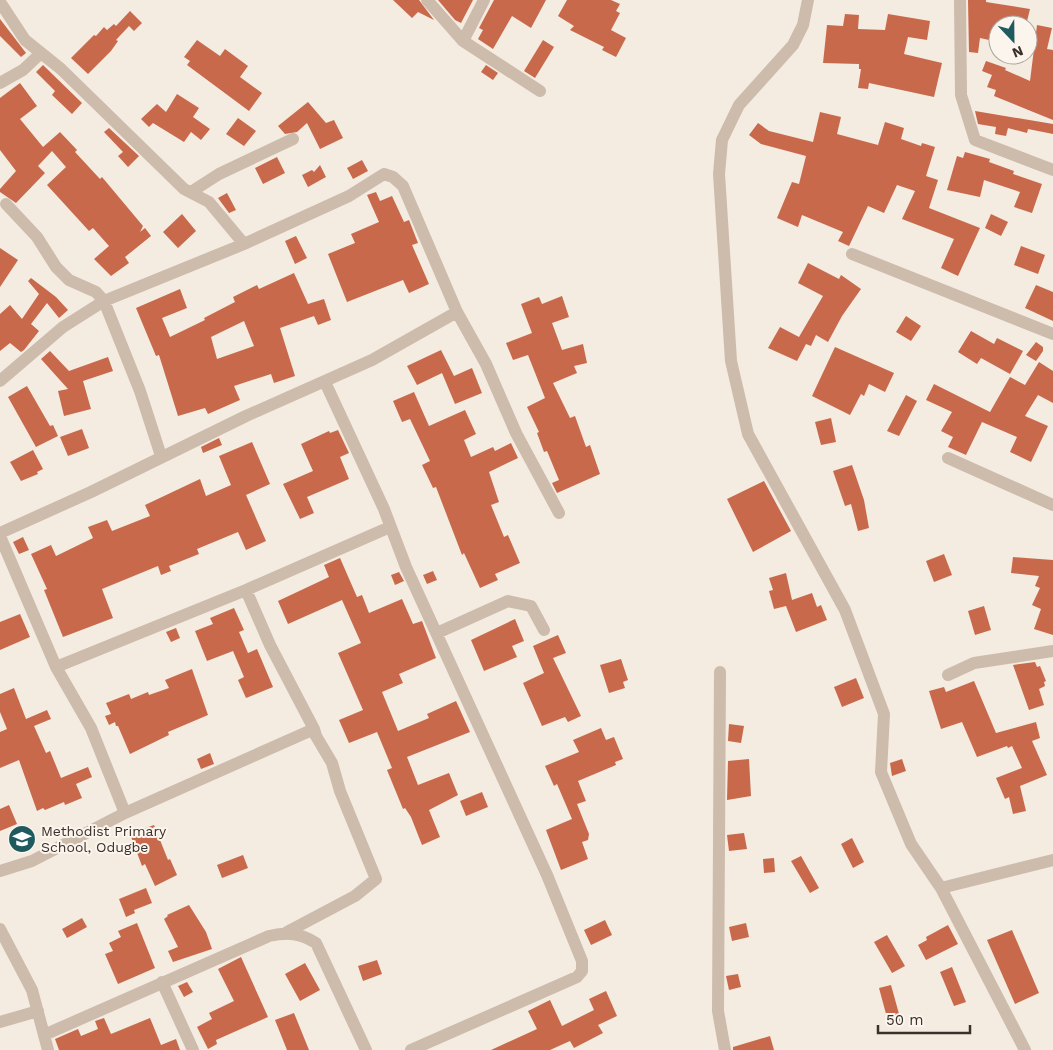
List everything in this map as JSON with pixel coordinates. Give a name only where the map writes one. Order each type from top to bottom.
[{"type":"street","points":[[427,0],[463,41],[540,91]]},
{"type":"street","points":[[463,41],[484,0]]},
{"type":"street","points":[[808,0],[804,25],[792,45],[739,105],[722,140],[719,174],[730,361],[748,434],[845,610],[884,714],[881,772],[911,844],[941,888],[1023,1049]]},
{"type":"street","points":[[960,0],[961,95],[976,140],[1053,170]]},
{"type":"street","points":[[0,2],[25,40],[61,69],[184,189],[209,202],[244,244]]},
{"type":"street","points":[[0,83],[23,70],[41,53]]},
{"type":"street","points":[[191,192],[219,174],[293,139]]},
{"type":"street","points":[[0,381],[64,327],[104,301],[244,244],[349,196],[384,174],[393,177],[404,186],[457,312],[486,364],[516,433],[559,513]]},
{"type":"street","points":[[6,204],[38,237],[56,267],[69,280],[96,292],[104,301],[140,391],[161,456]]},
{"type":"street","points":[[852,254],[1053,334]]},
{"type":"street","points":[[125,813],[91,728],[56,667],[0,535],[161,456],[372,360],[457,312]]},
{"type":"street","points":[[325,382],[384,509],[390,527],[437,633],[547,875],[579,951],[582,971],[577,977],[560,986],[411,1050]]},
{"type":"street","points":[[948,458],[1053,505]]},
{"type":"street","points":[[56,667],[246,590],[390,527]]},
{"type":"street","points":[[44,1035],[269,936],[287,932],[355,896],[376,879],[340,791],[332,763],[316,736],[270,645],[246,590]]},
{"type":"street","points":[[437,633],[508,601],[531,606],[544,630]]},
{"type":"street","points":[[948,675],[974,663],[1053,651]]},
{"type":"street","points":[[720,672],[718,1010],[724,1050]]},
{"type":"street","points":[[0,871],[32,861],[125,813],[314,729]]},
{"type":"street","points":[[941,888],[1053,860]]},
{"type":"street","points":[[0,929],[32,990],[48,1050]]},
{"type":"street","points":[[287,932],[304,936],[316,944],[366,1050]]},
{"type":"street","points":[[162,982],[193,1050]]},
{"type":"street","points":[[0,1022],[38,1011]]},
{"type":"building","points":[[393,0],[419,0],[434,20],[418,12],[412,18]]},
{"type":"building","points":[[438,0],[473,0],[461,23],[455,20]]},
{"type":"building","points":[[494,0],[546,0],[531,28],[512,16],[493,49],[478,39],[483,30],[479,28]]},
{"type":"building","points":[[567,0],[611,0],[620,4],[616,11],[620,13],[611,30],[626,38],[616,57],[602,50],[604,47],[570,30],[574,26],[558,16]]},
{"type":"building","points":[[968,0],[986,0],[986,2],[1030,9],[1028,15],[988,15],[988,40],[980,38],[978,53],[969,52]]},
{"type":"building","points":[[130,11],[142,23],[134,31],[129,26],[116,40],[118,41],[111,51],[88,74],[71,58],[104,27],[107,30],[114,24],[116,26]]},
{"type":"building","points":[[845,14],[859,15],[858,29],[885,30],[888,14],[930,21],[927,40],[908,37],[904,54],[942,63],[934,97],[869,83],[868,89],[858,88],[861,69],[859,69],[859,64],[823,63],[827,25],[843,26]]},
{"type":"building","points":[[0,19],[26,53],[21,57],[0,36]]},
{"type":"building","points":[[1038,25],[1052,28],[1047,49],[1053,50],[1053,120],[994,96],[996,90],[987,87],[992,75],[982,71],[986,61],[988,65],[997,65],[1006,68],[1005,70],[1030,81],[1032,65],[1038,65]]},
{"type":"building","points":[[197,40],[220,56],[225,49],[248,66],[240,77],[262,93],[249,111],[187,65],[190,61],[184,57]]},
{"type":"building","points":[[543,40],[554,47],[535,78],[524,71]]},
{"type":"building","points":[[43,65],[82,103],[72,114],[52,95],[55,91],[36,72]]},
{"type":"building","points":[[486,65],[498,73],[493,80],[481,72]]},
{"type":"building","points":[[20,83],[37,106],[20,119],[43,147],[60,132],[77,150],[75,152],[100,179],[102,177],[143,226],[140,232],[145,228],[151,236],[125,257],[129,263],[111,276],[94,259],[109,246],[93,228],[89,231],[47,185],[66,167],[52,151],[38,166],[45,173],[16,203],[0,192],[0,189],[16,171],[0,150],[0,98]]},
{"type":"building","points":[[177,94],[199,108],[193,117],[210,129],[201,140],[191,132],[184,142],[153,123],[149,127],[141,119],[157,104],[166,112]]},
{"type":"building","points":[[308,102],[326,123],[334,120],[343,138],[320,149],[307,123],[297,132],[285,134],[278,126]]},
{"type":"building","points":[[975,111],[1053,124],[1053,134],[1028,129],[1027,133],[1008,128],[1006,136],[995,134],[996,127],[978,124]]},
{"type":"building","points":[[820,112],[841,117],[837,134],[878,145],[885,122],[904,128],[901,139],[921,146],[922,143],[935,147],[926,176],[938,180],[929,208],[980,228],[958,276],[941,268],[954,239],[902,219],[915,191],[897,185],[884,213],[868,206],[849,246],[838,241],[843,232],[802,215],[798,227],[777,218],[792,182],[799,184],[806,156],[761,144],[749,135],[758,123],[769,131],[813,142]]},
{"type":"building","points":[[238,118],[256,131],[244,146],[226,134]]},
{"type":"building","points":[[109,128],[139,156],[128,167],[118,156],[123,152],[104,132]]},
{"type":"building","points":[[965,152],[990,159],[989,162],[1014,171],[1013,174],[1042,184],[1032,213],[1014,207],[1020,192],[984,180],[980,197],[947,190],[957,156],[963,158]]},
{"type":"building","points":[[277,157],[285,173],[263,184],[255,168]]},
{"type":"building","points":[[362,160],[368,171],[353,179],[347,168]]},
{"type":"building","points":[[320,165],[326,177],[308,187],[302,175],[312,170],[314,172]]},
{"type":"building","points":[[376,192],[380,201],[392,196],[404,222],[409,220],[418,243],[412,245],[429,284],[409,293],[403,280],[347,302],[328,254],[355,243],[351,234],[379,222],[367,195]]},
{"type":"building","points":[[227,193],[236,210],[229,213],[218,198]]},
{"type":"building","points":[[182,214],[196,231],[178,248],[163,232]]},
{"type":"building","points":[[991,214],[1008,222],[1001,236],[985,228]]},
{"type":"building","points":[[296,236],[307,258],[295,264],[285,241]]},
{"type":"building","points":[[1021,246],[1045,255],[1038,274],[1014,265]]},
{"type":"building","points":[[0,248],[18,260],[0,287]]},
{"type":"building","points":[[808,263],[839,279],[841,275],[861,289],[842,316],[828,342],[816,335],[811,346],[806,344],[797,361],[768,348],[780,327],[799,337],[823,296],[798,283]]},
{"type":"building","points":[[294,273],[308,304],[324,299],[331,320],[318,325],[314,316],[280,328],[295,376],[274,383],[271,374],[234,386],[240,400],[208,414],[205,408],[178,416],[159,355],[156,356],[136,308],[180,289],[187,308],[162,318],[170,337],[205,320],[204,318],[235,302],[233,297],[257,285],[259,289]],"holes":[[[244,321],[254,346],[217,359],[211,337]]]},
{"type":"building","points":[[31,278],[56,297],[68,310],[59,318],[47,303],[31,324],[39,331],[24,350],[21,352],[10,343],[0,351],[0,314],[10,305],[22,319],[39,294],[28,281]]},
{"type":"building","points":[[1036,285],[1053,292],[1053,321],[1025,308]]},
{"type":"building","points":[[562,296],[569,317],[552,323],[562,350],[583,344],[587,363],[574,366],[577,373],[553,383],[570,418],[575,416],[586,447],[590,445],[600,474],[557,493],[552,483],[559,480],[547,451],[544,452],[537,433],[539,432],[527,407],[545,398],[528,355],[513,360],[506,343],[532,333],[521,304],[539,297],[542,304]]},
{"type":"building","points":[[906,316],[921,326],[911,341],[896,332]]},
{"type":"building","points":[[971,331],[994,344],[997,338],[1023,351],[1010,374],[981,358],[977,364],[958,352]]},
{"type":"building","points":[[1036,342],[1043,347],[1043,351],[1036,361],[1026,355]]},
{"type":"building","points":[[835,347],[894,373],[885,392],[869,384],[864,396],[861,394],[850,415],[812,396]]},
{"type":"building","points":[[441,350],[454,376],[472,368],[482,393],[455,404],[442,373],[417,385],[407,366]]},
{"type":"building","points":[[50,351],[69,371],[108,357],[113,371],[83,381],[91,409],[64,416],[58,391],[68,389],[41,359]]},
{"type":"building","points":[[1039,362],[1053,371],[1053,403],[1038,395],[1025,416],[1048,426],[1031,462],[1010,452],[1017,437],[982,422],[966,455],[948,447],[953,437],[941,431],[952,412],[926,400],[934,384],[990,412],[1010,377],[1025,385]]},
{"type":"building","points":[[27,386],[50,426],[53,425],[58,436],[36,447],[8,397]]},
{"type":"building","points":[[414,392],[429,426],[465,410],[476,434],[464,440],[471,457],[493,447],[495,451],[511,443],[518,458],[489,472],[499,502],[491,505],[504,537],[508,535],[520,563],[495,574],[498,580],[480,588],[464,553],[462,555],[436,487],[433,488],[422,465],[430,461],[410,419],[402,422],[393,401]]},
{"type":"building","points":[[906,395],[917,401],[899,436],[887,431]]},
{"type":"building","points":[[831,418],[836,442],[821,445],[815,422]]},
{"type":"building","points":[[82,429],[89,448],[68,456],[60,437]]},
{"type":"building","points":[[338,430],[349,453],[340,457],[349,479],[307,497],[314,513],[300,519],[283,484],[313,471],[301,444],[329,431],[330,433]]},
{"type":"building","points":[[219,438],[222,445],[203,453],[201,447]]},
{"type":"building","points":[[252,442],[270,484],[246,495],[266,541],[246,550],[238,532],[197,549],[199,554],[169,566],[171,571],[161,575],[158,566],[102,589],[113,618],[63,637],[44,590],[47,589],[31,554],[51,545],[56,556],[93,538],[88,527],[107,520],[112,531],[150,516],[145,505],[200,479],[206,496],[231,485],[219,456]]},
{"type":"building","points":[[33,450],[43,469],[37,472],[38,474],[21,481],[10,462]]},
{"type":"building","points":[[852,465],[864,500],[869,528],[858,531],[851,504],[845,506],[833,471]]},
{"type":"building","points":[[764,481],[791,531],[753,552],[727,499]]},
{"type":"building","points":[[23,537],[29,550],[19,554],[13,542]]},
{"type":"building","points":[[944,554],[952,575],[934,582],[926,561]]},
{"type":"building","points":[[1013,557],[1053,560],[1053,635],[1034,629],[1041,609],[1032,605],[1040,588],[1035,586],[1039,576],[1011,573]]},
{"type":"building","points":[[340,558],[357,597],[362,595],[369,613],[402,599],[413,624],[422,621],[436,658],[399,674],[403,683],[382,692],[398,731],[429,718],[427,714],[456,701],[470,732],[407,757],[418,785],[449,773],[458,795],[429,810],[440,837],[422,845],[411,817],[405,808],[403,809],[387,770],[392,768],[377,732],[349,743],[339,720],[363,710],[338,653],[361,643],[342,600],[288,624],[278,601],[329,577],[324,565]]},
{"type":"building","points":[[433,571],[437,580],[427,584],[423,575]]},
{"type":"building","points":[[399,572],[404,581],[395,585],[391,575]]},
{"type":"building","points":[[786,573],[792,600],[812,593],[817,607],[821,605],[827,620],[796,632],[786,606],[774,609],[769,591],[773,590],[769,578]]},
{"type":"building","points":[[984,606],[991,630],[975,635],[968,611]]},
{"type":"building","points":[[234,608],[244,630],[239,632],[248,653],[257,649],[273,687],[246,698],[238,680],[244,677],[233,651],[207,661],[195,631],[213,624],[210,618]]},
{"type":"building","points":[[20,614],[30,637],[0,650],[0,622]]},
{"type":"building","points":[[515,619],[524,641],[512,646],[517,657],[484,671],[471,640]]},
{"type":"building","points":[[176,628],[180,638],[171,642],[166,632]]},
{"type":"building","points":[[558,635],[566,653],[553,658],[581,716],[568,722],[565,717],[542,726],[523,683],[544,673],[533,646]]},
{"type":"building","points":[[621,659],[628,680],[623,682],[625,688],[609,693],[600,665]]},
{"type":"building","points":[[1035,662],[1037,667],[1040,666],[1046,681],[1044,682],[1045,686],[1039,689],[1044,705],[1029,710],[1013,665]]},
{"type":"building","points":[[192,669],[208,715],[168,732],[169,735],[130,754],[118,726],[116,726],[115,722],[109,725],[105,716],[111,714],[106,703],[129,694],[131,699],[148,692],[149,695],[169,688],[165,680]]},
{"type":"building","points":[[856,678],[864,698],[842,707],[834,687]]},
{"type":"building","points":[[974,681],[996,733],[1036,722],[1040,738],[1032,741],[1047,775],[1020,786],[1026,811],[1013,814],[1009,797],[1005,799],[996,778],[1022,768],[1012,746],[977,757],[962,722],[941,729],[929,691],[944,687],[946,692]]},
{"type":"building","points":[[14,688],[26,719],[47,710],[51,719],[34,726],[46,753],[50,751],[61,778],[88,767],[92,777],[76,784],[82,798],[65,805],[64,802],[45,810],[43,808],[37,811],[19,760],[0,768],[0,732],[7,729],[0,712],[0,694]]},
{"type":"building","points":[[729,724],[744,726],[741,743],[728,741]]},
{"type":"building","points":[[601,728],[606,740],[614,737],[623,759],[615,762],[616,765],[578,781],[586,801],[577,804],[589,834],[588,840],[582,842],[588,859],[561,870],[546,830],[572,819],[557,784],[554,786],[545,766],[579,752],[573,740]]},
{"type":"building","points":[[210,753],[214,764],[201,769],[197,759]]},
{"type":"building","points":[[749,759],[751,796],[727,800],[728,761]]},
{"type":"building","points":[[902,759],[906,771],[892,776],[890,763]]},
{"type":"building","points":[[482,792],[488,807],[466,816],[460,801]]},
{"type":"building","points":[[9,805],[17,824],[0,831],[0,809]]},
{"type":"building","points":[[154,825],[168,860],[170,859],[177,875],[155,886],[145,864],[142,866],[130,834]]},
{"type":"building","points":[[744,833],[747,849],[729,851],[727,835]]},
{"type":"building","points":[[852,838],[864,862],[853,868],[841,844]]},
{"type":"building","points":[[243,855],[248,868],[222,878],[217,865]]},
{"type":"building","points":[[801,856],[819,888],[810,893],[791,861]]},
{"type":"building","points":[[774,858],[775,872],[764,873],[763,859]]},
{"type":"building","points":[[146,888],[152,903],[134,910],[135,913],[126,917],[119,899]]},
{"type":"building","points":[[189,905],[206,932],[212,949],[173,962],[168,951],[178,947],[164,919],[167,915]]},
{"type":"building","points":[[82,918],[87,927],[67,938],[62,929]]},
{"type":"building","points":[[605,920],[612,935],[591,945],[584,930]]},
{"type":"building","points":[[137,923],[155,968],[118,984],[105,954],[113,951],[109,943],[121,937],[118,931]]},
{"type":"building","points":[[746,923],[749,937],[732,941],[729,927]]},
{"type":"building","points":[[948,925],[958,944],[926,960],[918,945],[927,940],[926,937]]},
{"type":"building","points":[[1012,930],[1039,993],[1015,1004],[987,940]]},
{"type":"building","points":[[887,935],[905,966],[892,973],[874,942]]},
{"type":"building","points":[[241,957],[268,1017],[216,1040],[217,1044],[208,1049],[197,1027],[212,1019],[209,1013],[234,1001],[218,969]]},
{"type":"building","points":[[377,960],[382,974],[363,981],[358,966]]},
{"type":"building","points":[[305,963],[320,990],[300,1001],[285,974]]},
{"type":"building","points":[[952,967],[966,1002],[954,1006],[940,972]]},
{"type":"building","points":[[738,974],[741,987],[729,990],[726,976]]},
{"type":"building","points":[[187,982],[193,992],[184,997],[178,986]]},
{"type":"building","points":[[891,985],[901,1021],[889,1025],[879,988]]},
{"type":"building","points":[[606,991],[617,1016],[598,1025],[603,1033],[574,1048],[570,1041],[550,1050],[491,1050],[537,1029],[528,1011],[550,1000],[562,1026],[594,1010],[589,999]]},
{"type":"building","points":[[294,1013],[309,1050],[287,1050],[275,1020]]},
{"type":"building","points":[[104,1018],[111,1034],[150,1018],[161,1045],[176,1039],[180,1050],[59,1050],[55,1039],[78,1029],[81,1036],[98,1029],[95,1021]]},
{"type":"building","points":[[770,1036],[774,1050],[733,1050],[733,1047]]},
{"type":"place","name":"Methodist Primary School, Odugbe","points":[[22,839]]}]
